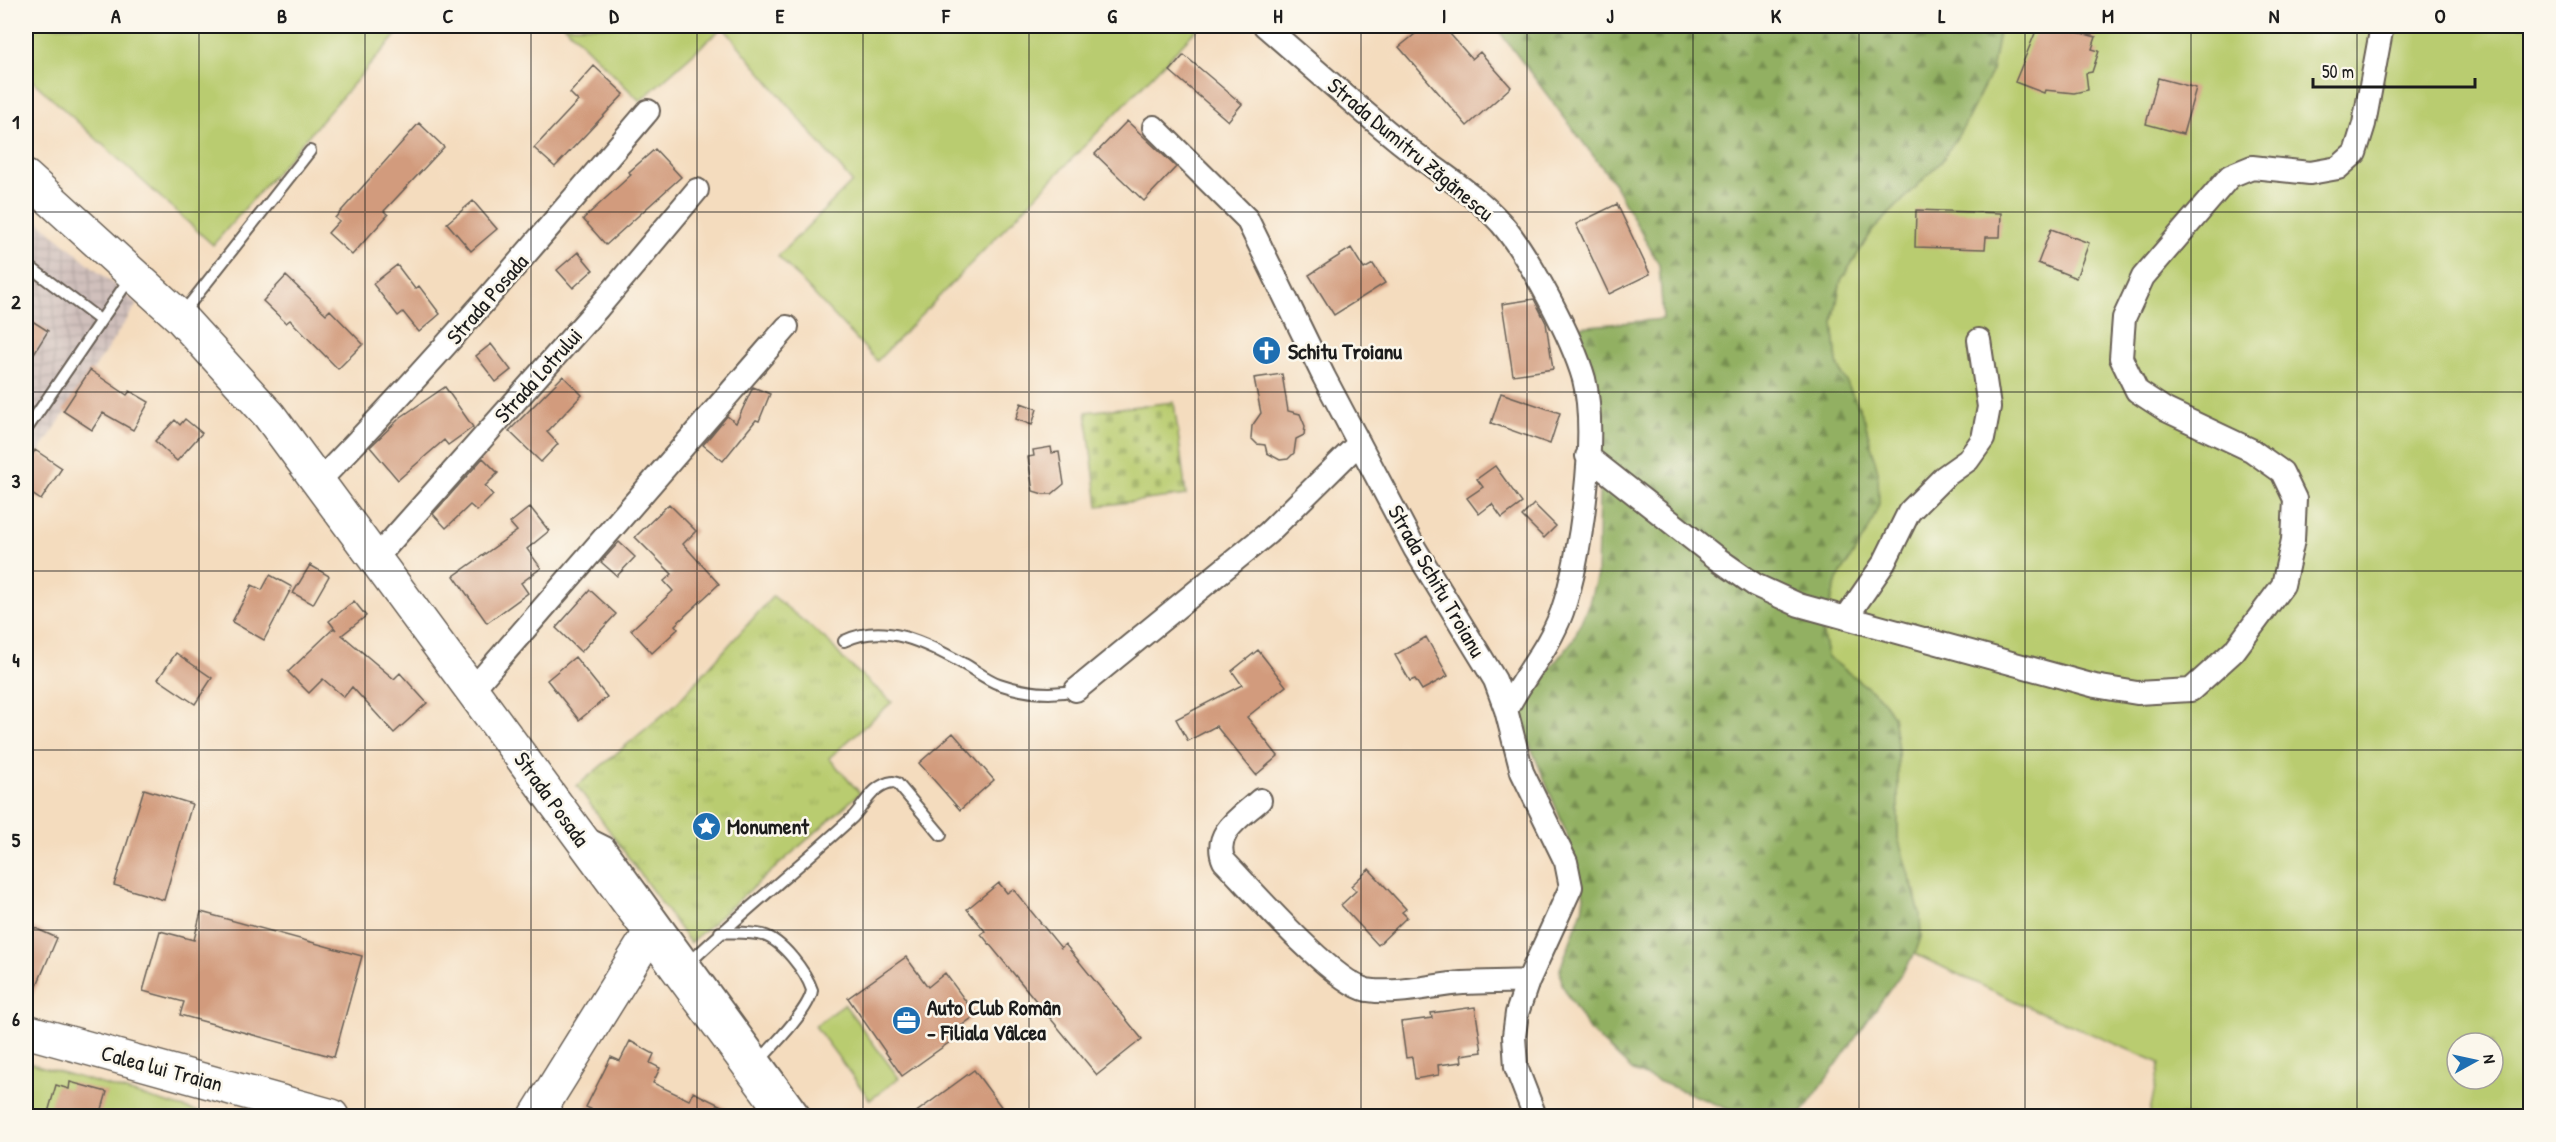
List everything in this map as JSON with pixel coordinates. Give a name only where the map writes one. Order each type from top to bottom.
[{"type":"main road","name":"Strada Posada","points":[[26,177],[180,316],[269,415],[650,933],[686,966],[757,1063],[786,1116]]},
{"type":"main road","points":[[536,1116],[650,933]]},
{"type":"main road","name":"Calea lui Traian","points":[[26,1031],[332,1116]]},
{"type":"street","name":"Strada Dumitru Zăgănescu","points":[[1265,26],[1397,140],[1447,175],[1479,202],[1517,244],[1573,349],[1584,379],[1589,412],[1587,456]]},
{"type":"street","points":[[1587,456],[1682,532],[1755,585],[1799,605],[2046,674],[2137,693],[2191,690],[2234,651],[2283,585],[2293,540],[2295,499],[2282,472],[2251,450],[2166,410],[2137,391],[2121,357],[2124,318],[2143,277],[2230,176],[2252,167],[2310,173],[2338,168],[2355,153],[2364,124],[2382,26]]},
{"type":"street","name":"Strada Posada","points":[[319,481],[397,401],[486,303],[648,111]]},
{"type":"street","name":"Strada Schitu Troianu","points":[[1154,127],[1247,219],[1415,549],[1494,680],[1506,710],[1522,772],[1566,862],[1571,887],[1528,981],[1516,1013],[1514,1036],[1516,1067],[1535,1116]]},
{"type":"street","name":"Strada Lotrului","points":[[376,558],[598,308],[697,190]]},
{"type":"street","points":[[472,690],[787,327]]},
{"type":"street","points":[[1846,618],[1884,563],[1910,512],[1944,477],[1968,460],[1983,439],[1989,407],[1979,340]]},
{"type":"street","points":[[1076,690],[1268,533],[1362,448]]},
{"type":"street","points":[[1506,710],[1552,634],[1562,612],[1583,513],[1587,456]]},
{"type":"street","points":[[1260,800],[1221,837],[1220,850],[1224,861],[1316,954],[1351,984],[1366,990],[1396,991],[1462,983],[1528,981]]},
{"type":"lane","points":[[180,316],[310,151]]},
{"type":"lane","points":[[26,264],[100,320]]},
{"type":"lane","points":[[26,430],[134,273]]},
{"type":"lane","points":[[844,641],[862,632],[890,632],[939,652],[997,684],[1033,693],[1057,694],[1076,690]]},
{"type":"lane","points":[[573,826],[608,843],[686,966],[720,932],[846,823],[880,785],[897,783],[941,835]]},
{"type":"lane","points":[[720,932],[760,934],[771,939],[791,958],[811,986],[810,998],[757,1063],[807,1116]]},
{"type":"shaded area","points":[[26,211],[137,304],[26,472]]},
{"type":"green space","points":[[26,26],[404,26],[213,245],[26,75]]},
{"type":"green space","points":[[565,26],[1200,26],[877,361],[778,256],[852,182],[723,27],[640,101]]},
{"type":"green space","points":[[1495,26],[2000,26],[1992,70],[1964,126],[1942,161],[1873,230],[1841,280],[1833,322],[1837,363],[1864,418],[1878,472],[1879,504],[1869,529],[1837,580],[1822,630],[1827,656],[1881,698],[1893,716],[1898,751],[1898,838],[1920,913],[1921,937],[1915,954],[1800,1116],[1745,1116],[1633,1071],[1589,1030],[1562,985],[1560,969],[1582,910],[1584,896],[1566,832],[1523,728],[1522,709],[1531,692],[1573,640],[1589,603],[1597,575],[1600,459],[1593,384],[1579,327],[1663,319],[1659,265],[1613,182]]},
{"type":"green space","points":[[2000,26],[2530,26],[2530,1116],[2149,1116],[2160,1063],[2019,1003],[1915,954],[1921,937],[1915,890],[1902,859],[1898,838],[1898,751],[1893,716],[1881,698],[1827,656],[1822,630],[1837,580],[1869,529],[1878,472],[1864,418],[1837,363],[1833,322],[1841,280],[1873,230],[1942,161],[1964,126],[1992,70]]},
{"type":"green space","points":[[1174,402],[1186,495],[1098,506],[1086,412]]},
{"type":"green space","points":[[773,596],[829,642],[844,660],[892,702],[829,758],[860,793],[690,943],[577,786],[677,703]]},
{"type":"green space","points":[[844,1004],[899,1078],[870,1100],[815,1026]]},
{"type":"green space","points":[[26,1062],[212,1116],[26,1116]]},
{"type":"building","points":[[1425,26],[1443,26],[1472,59],[1480,52],[1511,87],[1467,126],[1399,47]]},
{"type":"building","points":[[2038,26],[2054,26],[2096,37],[2092,49],[2099,51],[2092,72],[2086,73],[2088,90],[2074,93],[2045,90],[2044,93],[2015,82]]},
{"type":"building","points":[[1184,55],[1242,104],[1228,121],[1170,71]]},
{"type":"building","points":[[594,66],[624,94],[555,167],[534,148],[578,101],[570,93]]},
{"type":"building","points":[[2158,78],[2196,88],[2183,134],[2146,124]]},
{"type":"building","points":[[1127,121],[1176,167],[1144,201],[1095,154]]},
{"type":"building","points":[[419,123],[444,147],[384,211],[388,215],[352,255],[328,233],[339,221],[335,218]]},
{"type":"building","points":[[655,149],[681,177],[606,245],[583,219],[631,175],[629,172]]},
{"type":"building","points":[[473,201],[497,229],[471,251],[447,223]]},
{"type":"building","points":[[1617,204],[1650,274],[1609,294],[1576,224]]},
{"type":"building","points":[[1916,210],[2001,213],[2000,237],[1986,237],[1985,249],[1915,247]]},
{"type":"building","points":[[2051,229],[2089,243],[2076,278],[2038,263]]},
{"type":"building","points":[[1351,248],[1364,269],[1373,264],[1385,283],[1334,315],[1309,275]]},
{"type":"building","points":[[578,252],[593,270],[573,288],[557,270]]},
{"type":"building","points":[[397,265],[415,289],[419,286],[440,314],[419,332],[403,312],[398,316],[373,284]]},
{"type":"building","points":[[286,276],[326,314],[330,310],[363,344],[338,369],[290,320],[286,323],[263,301]]},
{"type":"building","points":[[1534,299],[1546,323],[1553,369],[1513,375],[1502,304]]},
{"type":"building","points":[[26,317],[48,331],[26,366]]},
{"type":"building","points":[[491,344],[511,370],[496,382],[476,356]]},
{"type":"building","points":[[90,370],[127,395],[130,391],[149,402],[133,430],[103,413],[92,430],[63,411]]},
{"type":"building","points":[[1282,374],[1288,411],[1300,414],[1305,426],[1304,435],[1296,439],[1294,453],[1288,459],[1280,460],[1267,453],[1265,445],[1257,444],[1251,438],[1252,426],[1261,413],[1254,378]]},
{"type":"building","points":[[563,376],[582,395],[547,432],[558,444],[541,462],[509,431]]},
{"type":"building","points":[[445,387],[473,427],[448,445],[444,440],[398,480],[370,447],[401,417]]},
{"type":"building","points":[[753,387],[770,394],[759,421],[756,420],[723,461],[703,445],[727,416],[736,423]]},
{"type":"building","points":[[1501,393],[1560,413],[1550,444],[1491,423]]},
{"type":"building","points":[[1021,403],[1037,409],[1032,425],[1016,419]]},
{"type":"building","points":[[185,419],[202,433],[177,461],[155,441],[175,420],[180,425]]},
{"type":"building","points":[[1051,447],[1052,453],[1059,452],[1064,484],[1052,494],[1043,494],[1033,491],[1028,457],[1034,456],[1033,450]]},
{"type":"building","points":[[35,450],[62,468],[41,500],[26,490],[26,465]]},
{"type":"building","points":[[483,458],[498,473],[485,486],[493,495],[477,511],[470,505],[446,528],[433,514]]},
{"type":"building","points":[[1495,466],[1522,503],[1502,518],[1492,504],[1479,514],[1467,498],[1483,487],[1477,479]]},
{"type":"building","points":[[669,504],[696,531],[683,544],[719,584],[675,625],[678,629],[652,653],[631,630],[673,591],[664,581],[672,574],[635,537]]},
{"type":"building","points":[[1534,504],[1556,526],[1544,538],[1522,516]]},
{"type":"building","points":[[530,507],[549,531],[527,549],[541,568],[521,583],[528,593],[487,623],[454,576],[517,531],[510,523]]},
{"type":"building","points":[[619,542],[635,557],[617,576],[601,562]]},
{"type":"building","points":[[310,565],[329,576],[313,604],[293,593]]},
{"type":"building","points":[[270,575],[292,587],[264,640],[232,622],[252,585],[262,590]]},
{"type":"building","points":[[590,590],[616,614],[581,652],[556,628]]},
{"type":"building","points":[[354,601],[366,616],[342,635],[394,679],[400,673],[427,703],[394,733],[352,687],[344,697],[323,679],[309,693],[288,672],[334,628],[336,630],[329,621]]},
{"type":"building","points":[[1426,637],[1448,676],[1422,690],[1415,679],[1410,681],[1395,655]]},
{"type":"building","points":[[1258,650],[1286,686],[1247,717],[1278,756],[1256,775],[1216,726],[1188,741],[1176,719],[1242,685],[1232,671]]},
{"type":"building","points":[[176,653],[212,678],[195,704],[158,679]]},
{"type":"building","points":[[575,657],[607,697],[579,720],[547,680]]},
{"type":"building","points":[[953,733],[994,780],[960,810],[919,763]]},
{"type":"building","points":[[144,789],[192,804],[164,900],[114,885]]},
{"type":"building","points":[[1369,869],[1406,909],[1402,912],[1407,917],[1378,945],[1341,905],[1356,891],[1351,886]]},
{"type":"building","points":[[999,883],[1007,893],[1013,889],[1061,948],[1065,944],[1142,1039],[1097,1075],[981,934],[985,931],[967,909]]},
{"type":"building","points":[[201,912],[362,956],[334,1057],[180,1015],[184,1002],[143,991],[160,931],[194,940]]},
{"type":"building","points":[[26,924],[57,938],[26,1011]]},
{"type":"building","points":[[906,957],[928,987],[945,973],[976,1015],[957,1029],[961,1034],[902,1076],[848,998]]},
{"type":"building","points":[[1475,1007],[1482,1052],[1461,1055],[1462,1062],[1438,1065],[1439,1075],[1415,1079],[1412,1057],[1406,1058],[1401,1022],[1432,1018],[1431,1013]]},
{"type":"building","points":[[630,1041],[654,1054],[650,1063],[660,1068],[653,1083],[689,1100],[693,1092],[742,1116],[605,1116],[586,1107],[611,1057],[620,1061]]},
{"type":"building","points":[[974,1070],[1008,1116],[911,1116]]},
{"type":"building","points":[[70,1082],[107,1092],[100,1116],[71,1110],[69,1116],[47,1116],[56,1085],[69,1089]]},
{"type":"place","name":"Schitu Troianu","points":[[1267,351]]},
{"type":"place","name":"Monument","points":[[706,826]]},
{"type":"place","name":"Auto Club Român - Filiala Vâlcea","points":[[906,1020]]}]
